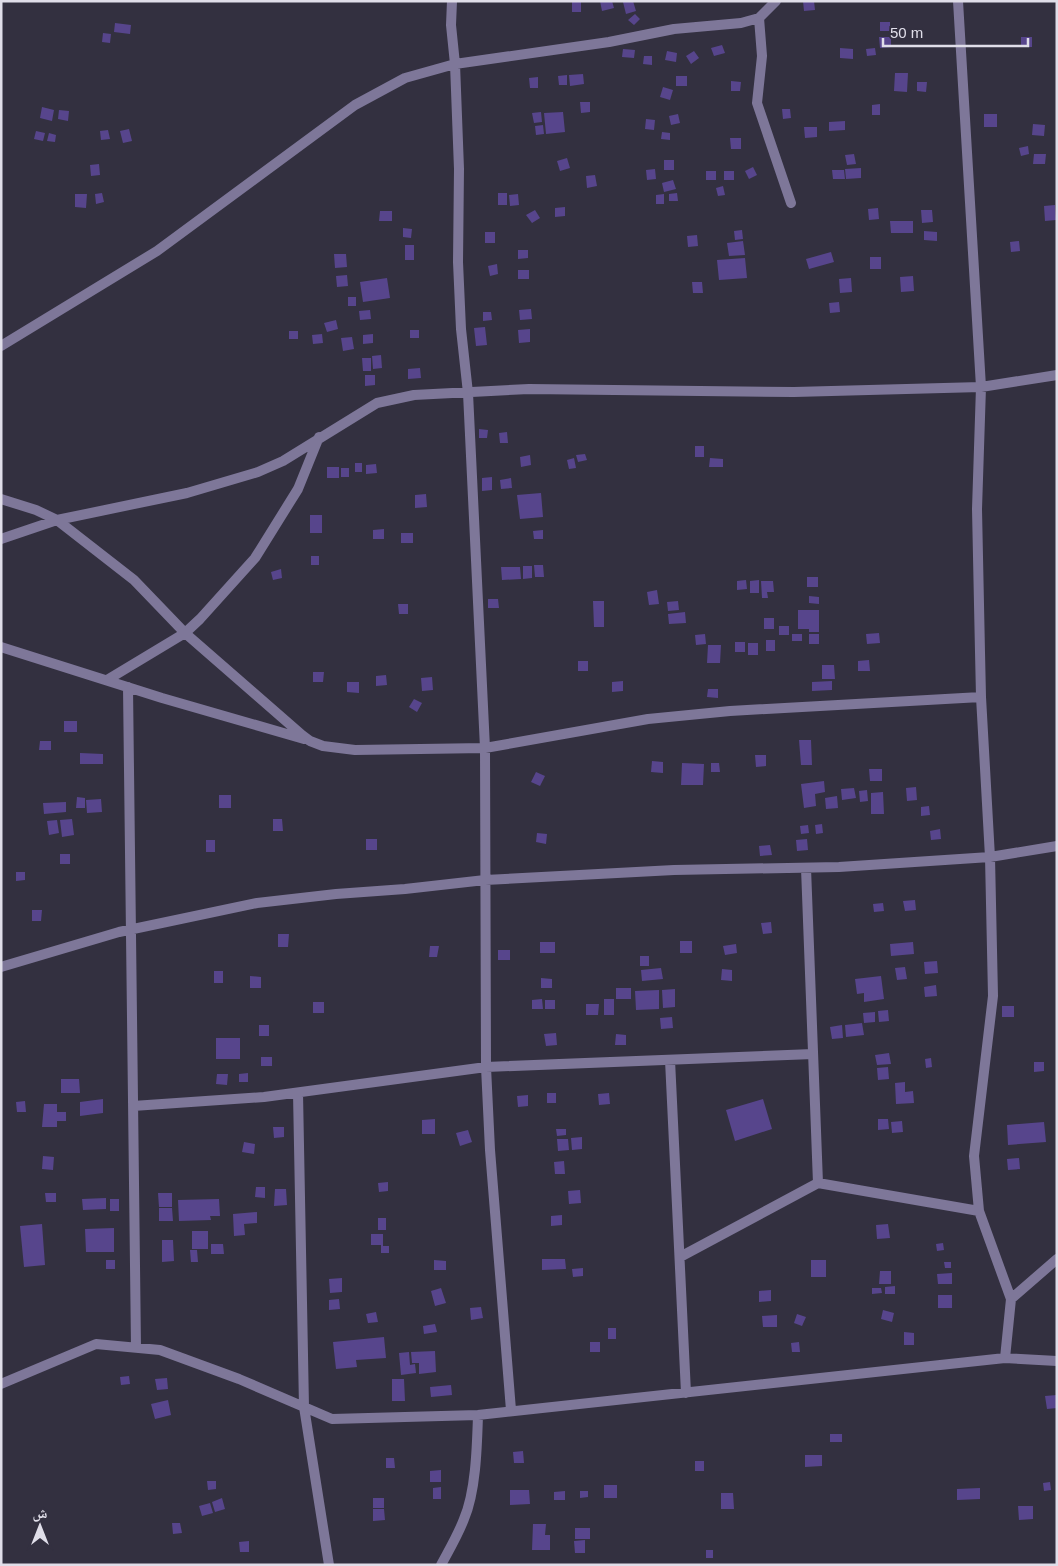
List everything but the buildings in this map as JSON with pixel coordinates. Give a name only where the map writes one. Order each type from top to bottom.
[{"type":"street","points":[[452,1],[459,169],[458,262],[468,393],[485,748],[486,1067],[490,1150],[511,1410]]},
{"type":"street","points":[[1,346],[157,251],[354,105],[405,78],[455,64],[609,42],[674,29],[741,23],[759,18],[776,1]]},
{"type":"street","points":[[958,1],[981,387],[977,509],[981,697],[990,857],[993,996],[974,1156],[979,1211],[1011,1299],[1005,1358]]},
{"type":"street","points":[[759,18],[762,56],[757,103],[791,203]]},
{"type":"street","points":[[1,539],[57,520],[168,497],[250,474],[283,461],[319,437],[378,403],[414,395],[529,389],[794,392],[981,387],[1057,375]]},
{"type":"street","points":[[107,680],[185,633],[255,558],[298,489],[319,437]]},
{"type":"street","points":[[1,499],[36,510],[57,520],[134,580],[185,633],[310,741]]},
{"type":"street","points":[[1,647],[324,746],[356,750],[485,748],[648,719],[730,711],[981,697]]},
{"type":"street","points":[[128,687],[136,1348]]},
{"type":"street","points":[[1,967],[131,930],[257,903],[336,894],[405,890],[485,880],[674,870],[839,867],[990,857],[1057,846]]},
{"type":"street","points":[[806,868],[818,1183]]},
{"type":"street","points":[[133,1106],[264,1097],[486,1067],[813,1054]]},
{"type":"street","points":[[670,1060],[686,1393]]},
{"type":"street","points":[[298,1093],[304,1406],[329,1565]]},
{"type":"street","points":[[680,1257],[818,1183],[979,1211]]},
{"type":"street","points":[[1011,1299],[1057,1259]]},
{"type":"street","points":[[1,1384],[96,1344],[160,1350],[239,1379],[332,1419],[478,1415],[1005,1358],[1057,1361]]},
{"type":"street","points":[[441,1565],[464,1519],[470,1500],[477,1445],[478,1415]]}]
